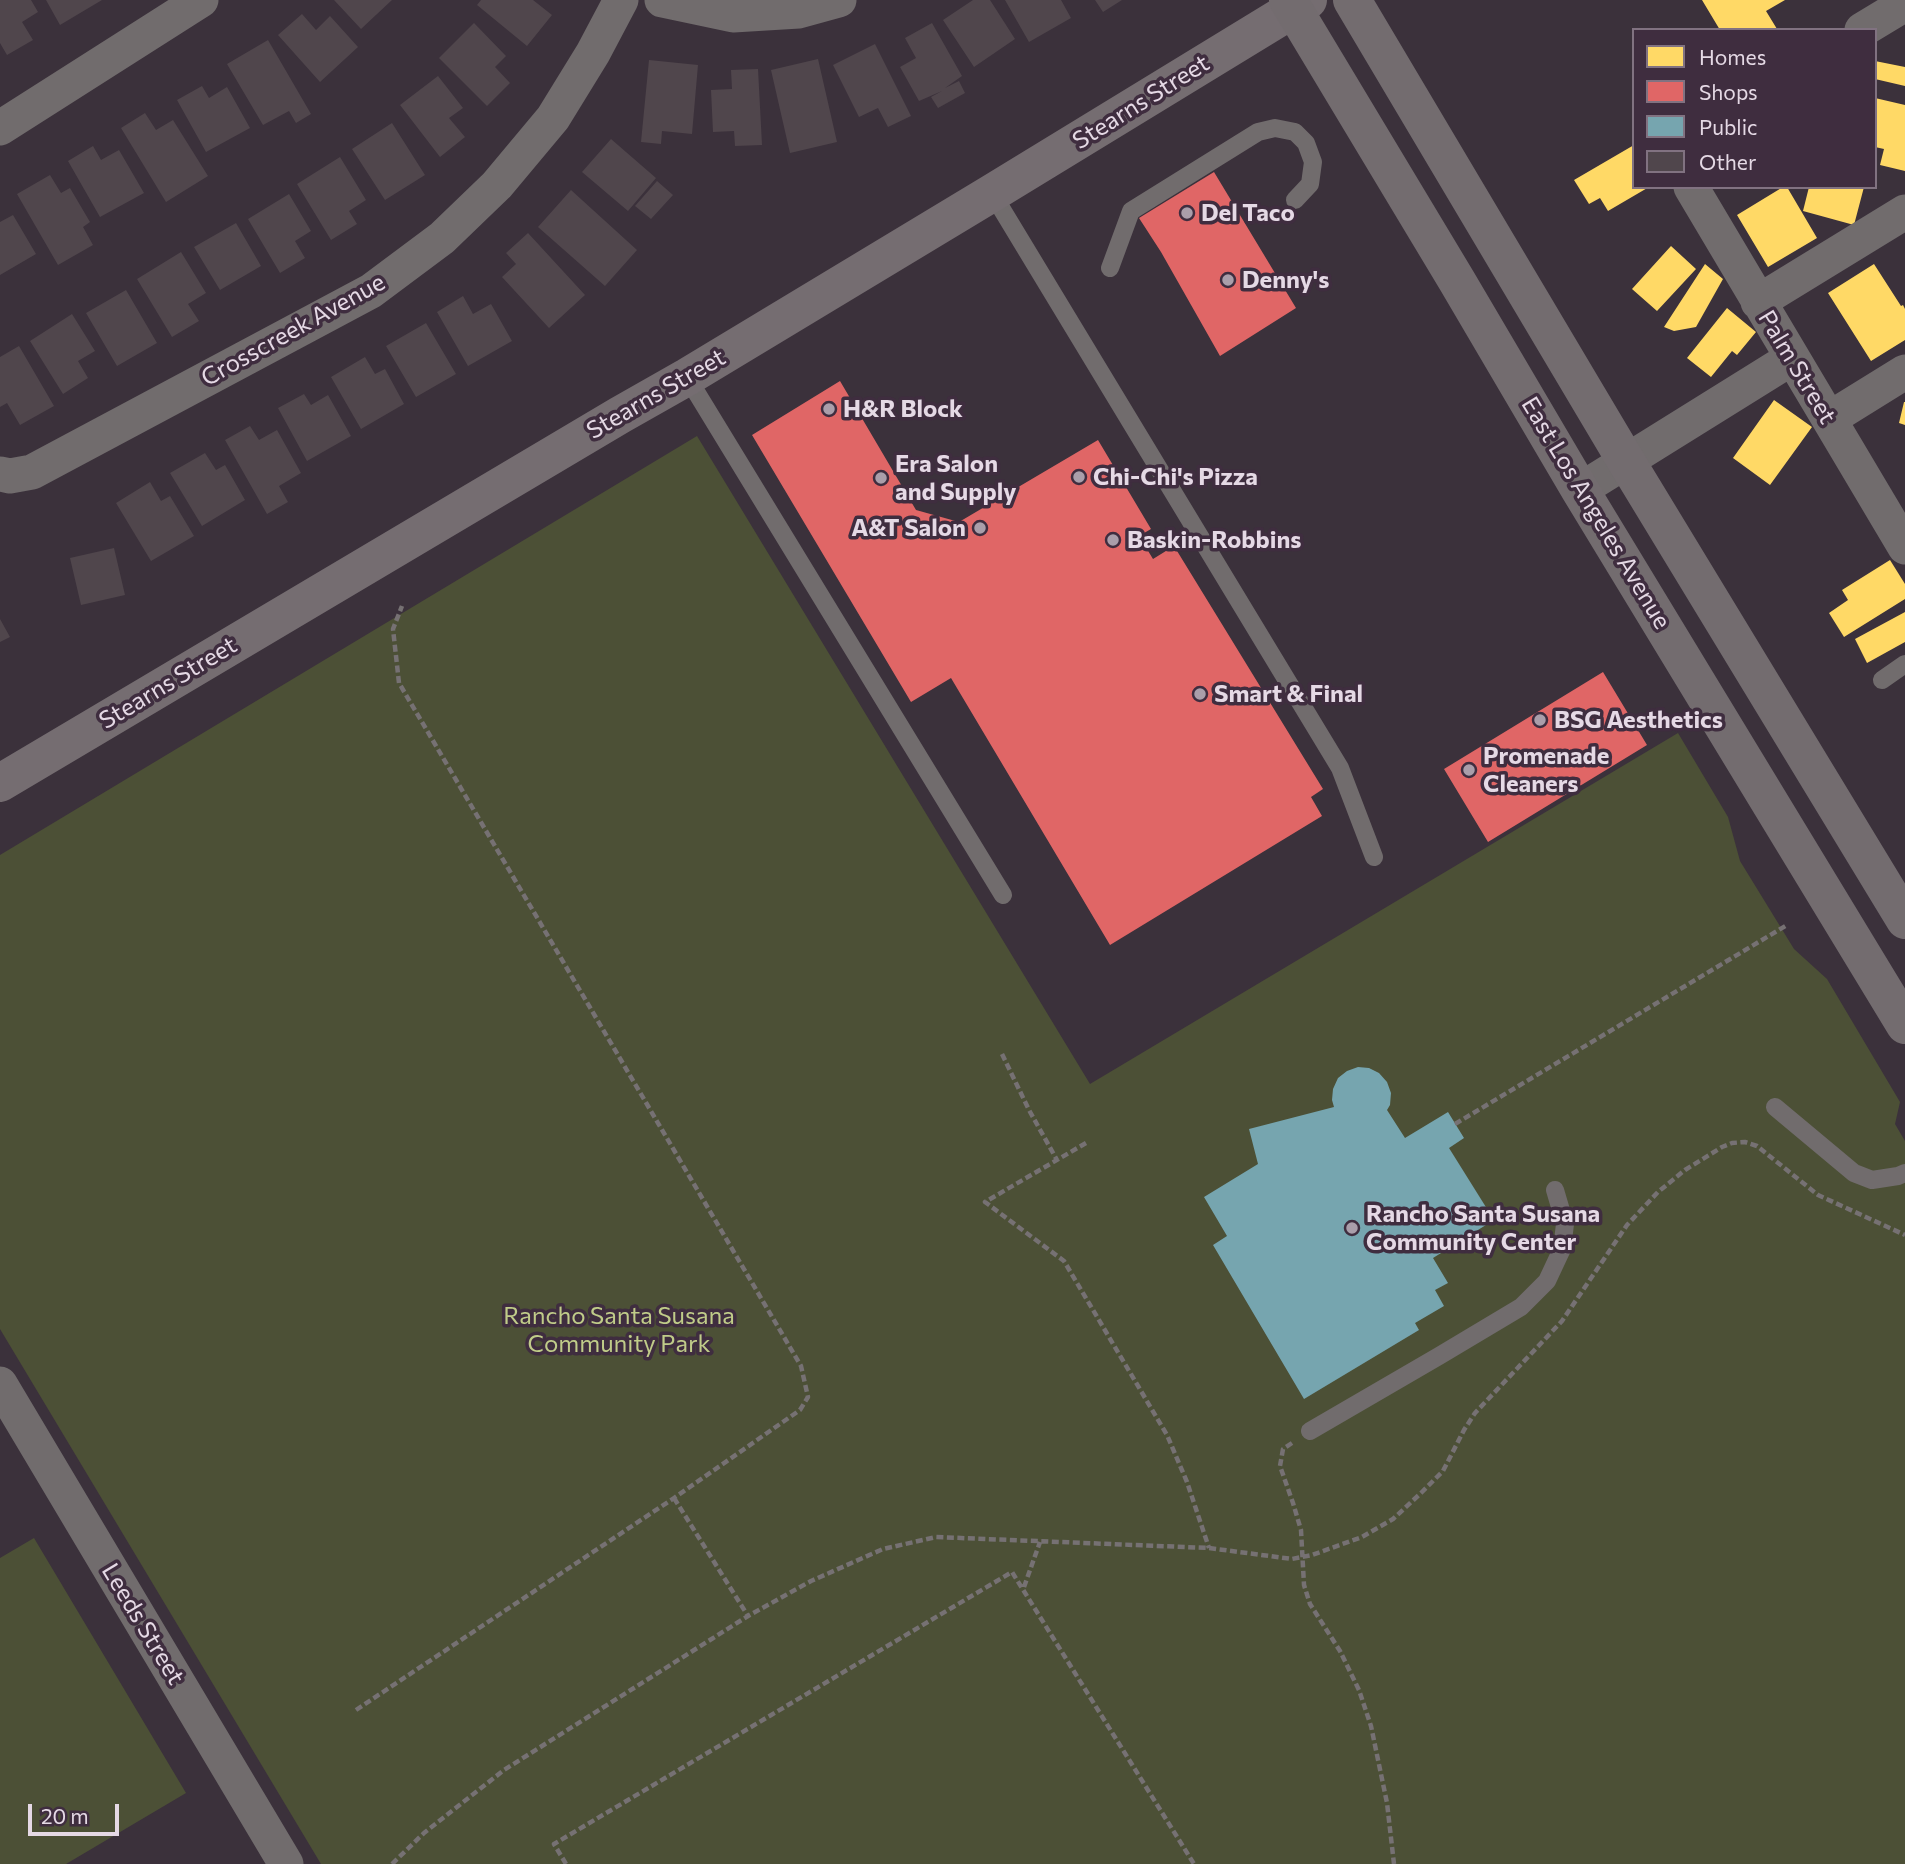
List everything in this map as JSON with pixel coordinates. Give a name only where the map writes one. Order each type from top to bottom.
[{"type":"main road","points":[[1352,0],[1626,461],[1905,920]]},
{"type":"main road","name":"Stearns Street","points":[[0,783],[687,377],[992,193],[1297,3]]},
{"type":"main road","name":"East Los Angeles Avenue","points":[[1297,3],[1580,490],[1905,1025]]},
{"type":"street","points":[[0,128],[201,0]]},
{"type":"street","name":"Crosscreek Avenue","points":[[11,474],[32,472],[371,291],[442,238],[497,185],[553,118],[593,53],[621,0]]},
{"type":"street","points":[[662,0],[733,15],[799,10],[839,0]]},
{"type":"street","points":[[1865,28],[1905,4]]},
{"type":"street","name":"Palm Street","points":[[1692,189],[1905,547]]},
{"type":"street","points":[[1758,302],[1905,212]]},
{"type":"street","points":[[1580,490],[1792,358]]},
{"type":"street","points":[[1829,419],[1905,372]]},
{"type":"street","name":"Leeds Street","points":[[0,1384],[285,1864]]},
{"type":"lane","points":[[1110,268],[1131,211],[1258,132],[1275,128],[1294,132],[1306,143],[1313,162],[1310,184],[1295,200]]},
{"type":"lane","points":[[992,193],[1339,768],[1374,857]]},
{"type":"lane","points":[[687,377],[1003,895]]},
{"type":"lane","points":[[1882,680],[1905,664]]},
{"type":"lane","points":[[1775,1107],[1854,1173],[1872,1180],[1898,1177],[1905,1173]]},
{"type":"lane","points":[[1310,1431],[1521,1307],[1547,1281],[1562,1249],[1565,1224],[1555,1190]]},
{"type":"path","points":[[356,1710],[674,1498],[800,1410],[808,1397],[801,1366],[399,683],[393,629],[402,606]]},
{"type":"path","points":[[1455,1124],[1787,925]]},
{"type":"path","points":[[1002,1054],[1057,1160]]},
{"type":"path","points":[[392,1864],[424,1833],[504,1770],[748,1616],[811,1581],[883,1549],[936,1537],[1209,1548],[1292,1559],[1312,1555],[1362,1537],[1392,1519],[1443,1471],[1475,1413],[1562,1321],[1626,1225],[1658,1192],[1685,1170],[1722,1147],[1745,1142],[1757,1146],[1818,1195],[1905,1235]]},
{"type":"path","points":[[1086,1143],[985,1202],[1064,1261],[1167,1435],[1187,1482],[1209,1548]]},
{"type":"path","points":[[1310,1431],[1283,1450],[1280,1466],[1301,1530],[1304,1585],[1310,1604],[1340,1651],[1359,1690],[1371,1726],[1387,1803],[1394,1864]]},
{"type":"path","points":[[674,1498],[748,1616]]},
{"type":"path","points":[[1024,1588],[1040,1542]]},
{"type":"path","points":[[566,1864],[554,1843],[1012,1572],[1194,1864]]},
{"type":"green space","name":"Rancho Santa Susana Community Park","points":[[697,436],[1090,1084],[1678,733],[1728,817],[1740,861],[1794,949],[1827,979],[1900,1102],[1895,1124],[1905,1141],[1905,1864],[321,1864],[0,1329],[0,855]]},
{"type":"green space","points":[[34,1538],[186,1793],[66,1864],[0,1864],[0,1558]]},
{"type":"building: Homes","points":[[1702,0],[1785,0],[1766,11],[1776,28],[1719,28]]},
{"type":"building: Homes","points":[[1877,61],[1905,67],[1905,86],[1877,79]]},
{"type":"building: Homes","points":[[1877,98],[1905,105],[1905,171],[1880,165],[1884,149],[1877,147]]},
{"type":"building: Homes","points":[[1632,146],[1632,189],[1646,189],[1608,211],[1600,198],[1589,204],[1574,180]]},
{"type":"building: Homes","points":[[1780,189],[1788,189],[1817,238],[1768,267],[1737,215]]},
{"type":"building: Homes","points":[[1808,189],[1863,189],[1854,225],[1803,211]]},
{"type":"building: Homes","points":[[1671,246],[1696,269],[1657,311],[1632,289]]},
{"type":"building: Homes","points":[[1705,264],[1723,279],[1696,327],[1674,331],[1664,327]]},
{"type":"building: Homes","points":[[1874,264],[1905,309],[1905,340],[1871,361],[1828,293]]},
{"type":"building: Homes","points":[[1727,308],[1756,332],[1737,355],[1732,351],[1711,377],[1687,358]]},
{"type":"building: Homes","points":[[1774,400],[1812,427],[1770,485],[1733,458]]},
{"type":"building: Homes","points":[[1905,402],[1905,425],[1899,423]]},
{"type":"building: Homes","points":[[1890,560],[1905,584],[1905,599],[1844,637],[1829,613],[1848,600],[1842,590]]},
{"type":"building: Homes","points":[[1905,612],[1905,642],[1867,663],[1855,639]]},
{"type":"building: Shops","name":"Denny's","points":[[1214,172],[1296,308],[1220,356],[1139,218]]},
{"type":"building: Shops","points":[[840,381],[916,510],[959,522],[1098,440],[1151,529],[1139,536],[1153,559],[1174,546],[1323,789],[1311,797],[1322,816],[1110,945],[951,678],[911,702],[752,435]]},
{"type":"building: Shops","points":[[1603,672],[1647,745],[1488,842],[1444,769]]},
{"type":"building: Public","name":"Rancho Santa Susana Community Center","points":[[1358,1067],[1379,1073],[1387,1082],[1391,1093],[1387,1110],[1405,1138],[1448,1112],[1464,1138],[1449,1148],[1494,1220],[1433,1258],[1448,1283],[1435,1290],[1444,1306],[1415,1323],[1419,1330],[1304,1399],[1213,1245],[1227,1236],[1204,1197],[1258,1164],[1249,1129],[1334,1107],[1333,1089],[1338,1078]]},
{"type":"building: Other","points":[[0,0],[31,0],[38,12],[22,22],[33,40],[7,55],[0,43]]},
{"type":"building: Other","points":[[46,0],[102,0],[60,25]]},
{"type":"building: Other","points":[[334,0],[392,0],[361,29]]},
{"type":"building: Other","points":[[481,0],[533,0],[552,15],[527,46],[477,5]]},
{"type":"building: Other","points":[[973,0],[990,0],[1015,39],[974,67],[943,20]]},
{"type":"building: Other","points":[[1005,0],[1061,0],[1071,18],[1029,42]]},
{"type":"building: Other","points":[[1095,0],[1122,0],[1103,12]]},
{"type":"building: Other","points":[[302,14],[316,30],[330,16],[358,47],[320,82],[278,35]]},
{"type":"building: Other","points":[[474,23],[506,56],[495,67],[510,83],[487,106],[439,58]]},
{"type":"building: Other","points":[[932,23],[962,76],[945,88],[959,81],[965,93],[938,108],[931,97],[942,91],[919,101],[900,67],[916,58],[905,38]]},
{"type":"building: Other","points":[[268,40],[311,114],[296,123],[289,111],[263,125],[227,64]]},
{"type":"building: Other","points":[[875,44],[911,116],[888,127],[878,108],[859,117],[833,65]]},
{"type":"building: Other","points":[[818,59],[837,142],[790,153],[771,70]]},
{"type":"building: Other","points":[[649,60],[698,65],[692,134],[662,131],[661,144],[641,142]]},
{"type":"building: Other","points":[[758,69],[762,145],[735,146],[734,131],[713,132],[711,90],[732,89],[731,70]]},
{"type":"building: Other","points":[[438,76],[463,108],[449,118],[465,137],[440,157],[400,105]]},
{"type":"building: Other","points":[[202,86],[209,98],[227,87],[250,128],[206,152],[177,100]]},
{"type":"building: Other","points":[[145,113],[156,130],[173,120],[208,176],[166,202],[121,128]]},
{"type":"building: Other","points":[[392,123],[425,175],[385,200],[352,149]]},
{"type":"building: Other","points":[[611,139],[656,178],[628,211],[582,172]]},
{"type":"building: Other","points":[[93,146],[101,160],[119,150],[144,193],[100,217],[68,161]]},
{"type":"building: Other","points":[[340,157],[366,200],[349,211],[357,224],[331,240],[297,184]]},
{"type":"building: Other","points":[[50,175],[61,193],[70,188],[90,222],[83,227],[93,245],[58,265],[17,194]]},
{"type":"building: Other","points":[[657,181],[673,195],[651,219],[635,206]]},
{"type":"building: Other","points":[[571,190],[637,250],[605,286],[538,227]]},
{"type":"building: Other","points":[[289,194],[311,231],[295,241],[305,258],[280,273],[248,219]]},
{"type":"building: Other","points":[[13,215],[36,254],[0,275],[0,222]]},
{"type":"building: Other","points":[[236,223],[261,266],[220,290],[194,247]]},
{"type":"building: Other","points":[[528,233],[585,295],[549,328],[502,277],[516,264],[506,253]]},
{"type":"building: Other","points":[[181,252],[206,293],[188,304],[199,321],[172,337],[137,279]]},
{"type":"building: Other","points":[[126,290],[157,343],[117,366],[86,313]]},
{"type":"building: Other","points":[[463,296],[473,314],[491,304],[512,341],[468,366],[437,312]]},
{"type":"building: Other","points":[[72,314],[95,351],[78,361],[88,378],[63,394],[30,341]]},
{"type":"building: Other","points":[[426,323],[456,374],[416,397],[386,346]]},
{"type":"building: Other","points":[[19,346],[54,406],[20,425],[7,403],[0,407],[0,357]]},
{"type":"building: Other","points":[[365,357],[375,374],[385,369],[404,404],[361,429],[331,377]]},
{"type":"building: Other","points":[[304,394],[311,405],[328,395],[351,436],[307,461],[278,408]]},
{"type":"building: Other","points":[[250,426],[259,440],[277,430],[301,473],[279,486],[288,502],[267,514],[225,440]]},
{"type":"building: Other","points":[[205,453],[216,470],[225,465],[245,500],[202,526],[170,473]]},
{"type":"building: Other","points":[[150,482],[161,501],[170,496],[194,536],[151,561],[116,503]]},
{"type":"building: Other","points":[[114,548],[125,595],[81,605],[70,558]]},
{"type":"building: Other","points":[[0,619],[10,637],[0,642]]},
{"type":"place","name":"Del Taco","points":[[1187,213]]},
{"type":"place","name":"Denny's","points":[[1228,280]]},
{"type":"place","name":"H&R Block","points":[[829,409]]},
{"type":"place","name":"Chi-Chi's Pizza","points":[[1079,477]]},
{"type":"place","name":"Era Salon and Supply","points":[[881,478]]},
{"type":"place","name":"A&T Salon","points":[[980,528]]},
{"type":"place","name":"Baskin-Robbins","points":[[1113,540]]},
{"type":"place","name":"Smart & Final","points":[[1200,694]]},
{"type":"place","name":"BSG Aesthetics","points":[[1540,720]]},
{"type":"place","name":"Promenade Cleaners","points":[[1469,770]]},
{"type":"place","name":"Rancho Santa Susana Community Center","points":[[1352,1228]]}]
